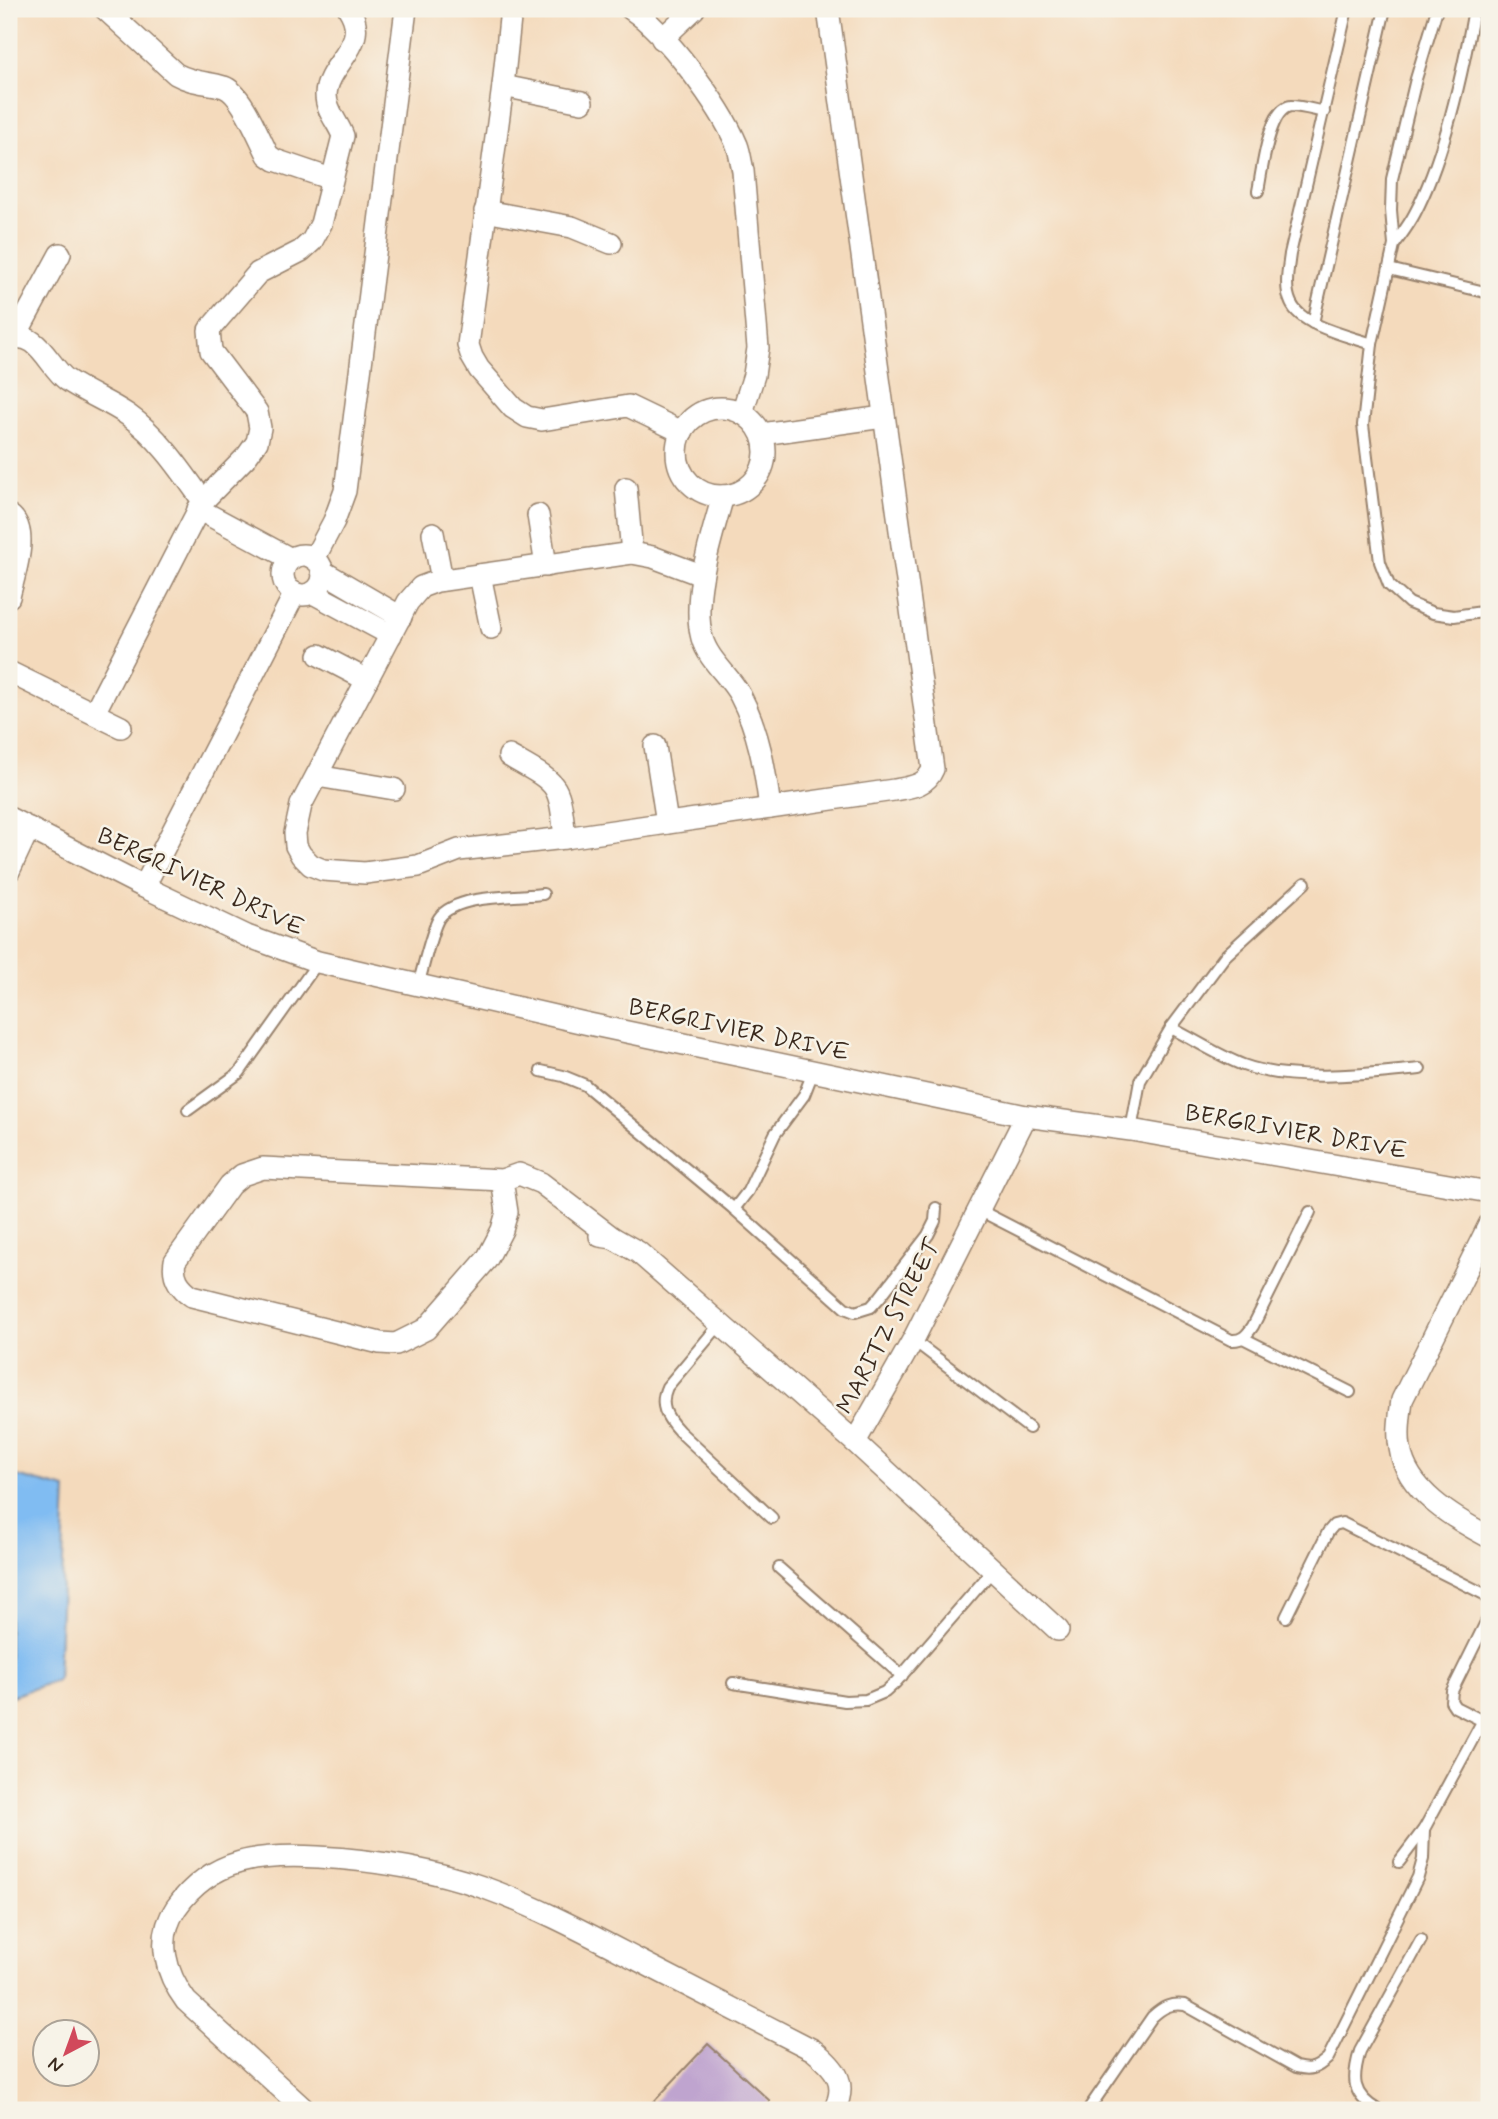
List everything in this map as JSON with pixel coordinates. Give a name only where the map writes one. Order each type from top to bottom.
[{"type":"street","points":[[105,9],[176,74],[186,80],[230,90],[238,98],[268,155],[275,160],[331,179]]},
{"type":"street","points":[[94,713],[198,510],[257,442],[260,428],[257,412],[211,351],[209,330],[258,273],[301,251],[312,241],[321,224],[343,136],[328,106],[326,93],[334,71],[354,40],[356,24],[349,9]]},
{"type":"street","points":[[144,887],[304,593],[321,583],[318,565],[345,491],[406,9]]},
{"type":"street","points":[[511,9],[468,345],[472,357],[513,408],[527,417],[542,419],[628,406],[682,432]]},
{"type":"street","points":[[631,9],[685,63],[712,100],[737,145],[758,348],[754,375],[742,413]]},
{"type":"street","points":[[662,39],[694,9]]},
{"type":"street","points":[[701,575],[632,553],[442,580],[421,587],[414,594],[396,626],[301,805],[295,833],[296,846],[301,855],[311,865],[323,870],[365,873],[418,866],[459,850],[565,838],[770,808],[919,785],[926,781],[933,768],[828,9]]},
{"type":"street","points":[[503,86],[582,102]]},
{"type":"street","points":[[485,211],[572,227],[611,243]]},
{"type":"street","points":[[61,254],[12,338],[28,340],[39,346],[65,379],[127,415],[145,430],[165,450],[198,510],[287,565]]},
{"type":"street","points":[[713,408],[728,408],[742,413],[753,421],[762,433],[765,462],[750,486],[723,496],[709,494],[695,488],[685,477],[679,464],[677,450],[682,432],[699,413],[713,408]]},
{"type":"street","points":[[762,433],[883,417]]},
{"type":"street","points":[[626,488],[632,553]]},
{"type":"street","points":[[723,496],[701,575],[702,638],[710,656],[740,695],[753,726],[762,754],[770,808]]},
{"type":"street","points":[[9,515],[19,526],[21,536],[9,597]]},
{"type":"street","points":[[538,515],[546,566]]},
{"type":"street","points":[[433,533],[442,580]]},
{"type":"street","points":[[287,565],[304,555],[396,626]]},
{"type":"street","points":[[287,565],[285,584],[396,626]]},
{"type":"street","points":[[480,575],[491,628]]},
{"type":"street","points":[[319,655],[367,680]]},
{"type":"street","points":[[9,672],[121,727]]},
{"type":"street","points":[[655,746],[667,823]]},
{"type":"street","points":[[509,756],[556,787],[561,797],[565,838]]},
{"type":"street","points":[[317,776],[394,789]]},
{"type":"street","name":"BERGRIVIER DRIVE","points":[[9,818],[247,936],[318,962],[813,1072],[1026,1116],[1131,1129],[1489,1192]]},
{"type":"street","points":[[9,871],[29,828]]},
{"type":"street","name":"MARITZ STREET","points":[[588,1233],[613,1238],[638,1252],[855,1442],[913,1340],[1026,1116]]},
{"type":"street","points":[[502,1180],[507,1212],[502,1230],[486,1259],[425,1329],[396,1344],[380,1343],[192,1296],[183,1290],[173,1271],[175,1261],[230,1185],[251,1170],[262,1168],[502,1180],[519,1174],[541,1183],[613,1238]]},
{"type":"street","points":[[1489,1225],[1402,1399],[1399,1427],[1400,1451],[1412,1477],[1431,1499],[1461,1522],[1489,1538]]},
{"type":"street","points":[[855,1442],[1058,1630]]},
{"type":"street","points":[[305,2110],[186,2001],[172,1982],[164,1960],[166,1934],[176,1909],[199,1884],[225,1867],[254,1857],[280,1855],[352,1859],[411,1868],[483,1887],[556,1917],[813,2050],[836,2073],[841,2088],[834,2110]]},
{"type":"lane","points":[[1347,9],[1290,254],[1287,281],[1291,304],[1312,323],[1372,344]]},
{"type":"lane","points":[[1312,323],[1385,9]]},
{"type":"lane","points":[[1437,9],[1416,79],[1392,179],[1394,245],[1372,344],[1363,425],[1380,562],[1389,585],[1409,603],[1433,614],[1454,616],[1489,611]]},
{"type":"lane","points":[[1394,245],[1414,216],[1438,154],[1461,71],[1474,9]]},
{"type":"lane","points":[[1258,191],[1268,139],[1279,113],[1292,106],[1324,112]]},
{"type":"lane","points":[[1389,269],[1489,293]]},
{"type":"lane","points":[[1131,1129],[1140,1081],[1171,1028],[1225,956],[1305,883]]},
{"type":"lane","points":[[418,986],[438,919],[447,911],[468,901],[543,894]]},
{"type":"lane","points":[[188,1110],[239,1073],[318,962]]},
{"type":"lane","points":[[1171,1028],[1244,1065],[1279,1072],[1335,1076],[1420,1069]]},
{"type":"lane","points":[[541,1071],[585,1085],[734,1209],[845,1308],[855,1312],[871,1307],[928,1236],[935,1221],[936,1208]]},
{"type":"lane","points":[[734,1209],[748,1191],[775,1134],[804,1095],[813,1072]]},
{"type":"lane","points":[[979,1210],[1231,1340],[1243,1338],[1350,1392]]},
{"type":"lane","points":[[1243,1338],[1253,1326],[1310,1212]]},
{"type":"lane","points":[[720,1324],[667,1387],[663,1395],[663,1407],[667,1419],[772,1518]]},
{"type":"lane","points":[[913,1340],[1029,1428]]},
{"type":"lane","points":[[1286,1617],[1328,1532],[1334,1524],[1342,1523],[1484,1594],[1489,1600]]},
{"type":"lane","points":[[779,1568],[902,1676]]},
{"type":"lane","points":[[733,1683],[845,1701],[866,1700],[885,1692],[902,1676],[993,1570]]},
{"type":"lane","points":[[1483,1721],[1455,1707],[1451,1701],[1452,1692],[1489,1616]]},
{"type":"lane","points":[[1399,1862],[1424,1829],[1489,1709]]},
{"type":"lane","points":[[1090,2107],[1152,2017],[1172,2004],[1185,2005],[1296,2067],[1308,2070],[1318,2067],[1328,2058],[1418,1877],[1423,1859],[1424,1829]]},
{"type":"lane","points":[[1378,2110],[1360,2096],[1355,2084],[1354,2070],[1360,2051],[1421,1940]]},
{"type":"water","points":[[9,1474],[66,1489],[58,1680],[9,1697]]},
{"type":"building","points":[[708,2044],[770,2101],[761,2110],[646,2110]]}]
